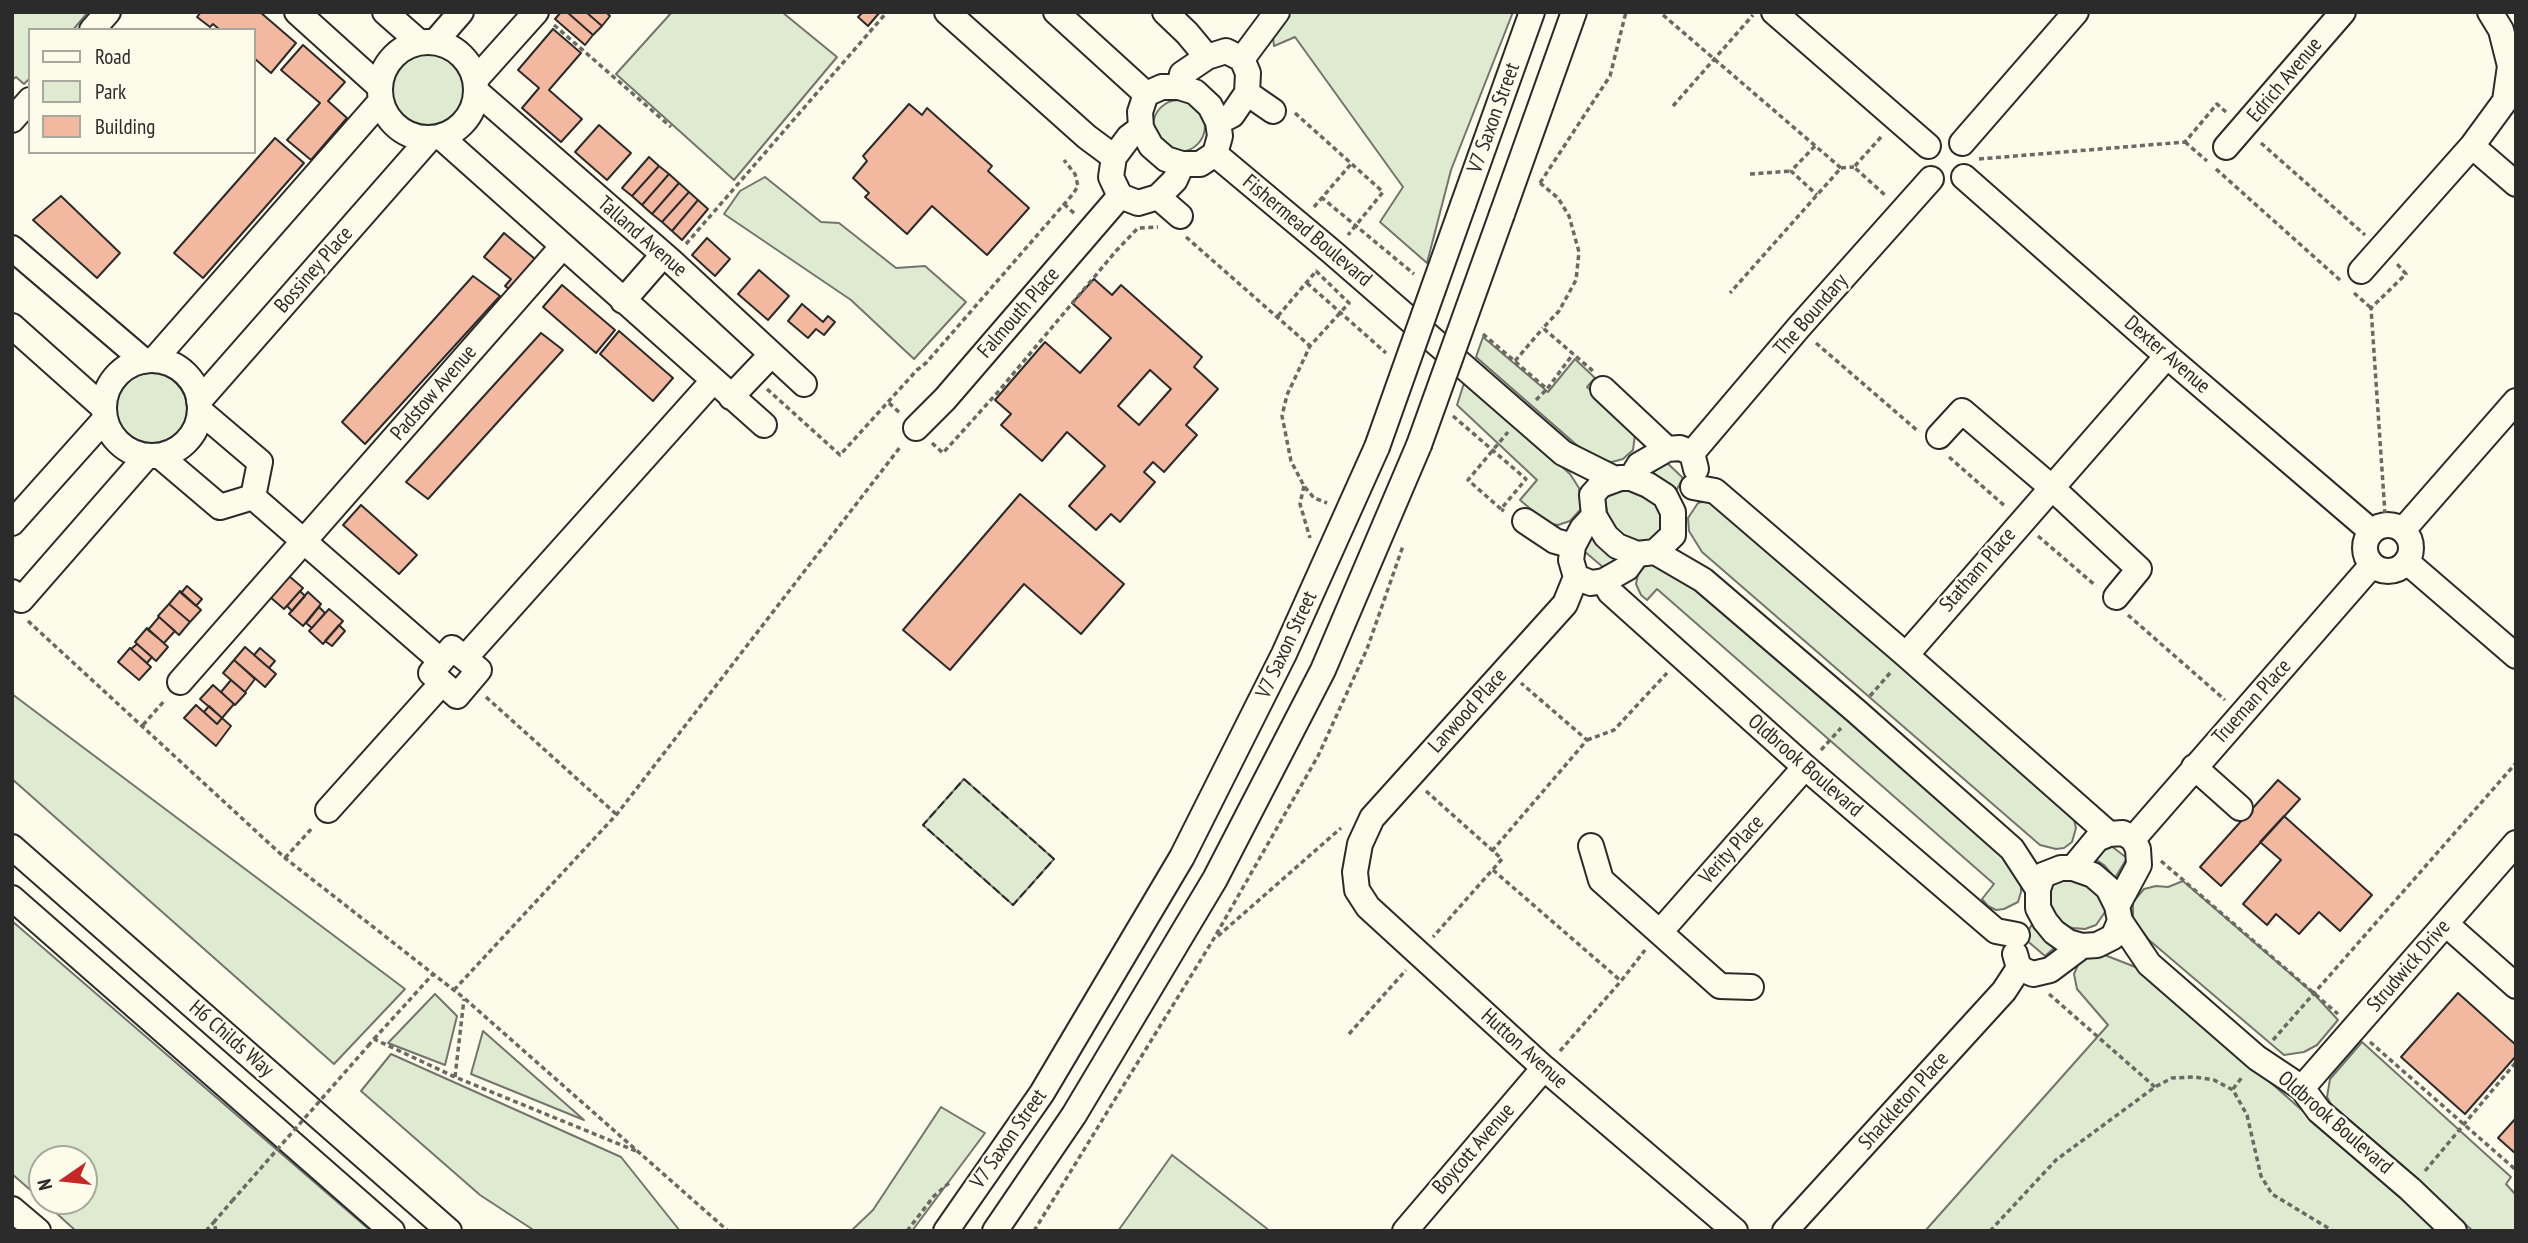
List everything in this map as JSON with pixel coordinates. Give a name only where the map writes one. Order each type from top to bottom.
[{"type":"street","points":[[94,28],[108,12]]},
{"type":"street","points":[[298,12],[380,94]]},
{"type":"street","points":[[385,12],[427,42]]},
{"type":"street","points":[[427,42],[461,12]]},
{"type":"street","points":[[947,12],[1087,137],[1114,157]]},
{"type":"street","points":[[1056,12],[1146,94]]},
{"type":"street","points":[[1165,12],[1207,57]]},
{"type":"street","points":[[1242,59],[1277,12]]},
{"type":"street","name":"V7 Saxon Street","points":[[946,1231],[1042,1093],[1182,857],[1284,654],[1377,447],[1532,12]]},
{"type":"street","name":"V7 Saxon Street","points":[[995,1231],[1074,1115],[1215,879],[1323,670],[1419,446],[1574,12]]},
{"type":"street","points":[[1965,160],[1955,139],[1941,138],[1928,146],[1924,153],[1924,167],[1931,179],[1944,185],[1952,184],[1965,160],[2076,12]]},
{"type":"street","name":"Edrich Avenue","points":[[2226,147],[2343,12]]},
{"type":"street","points":[[2351,281],[2472,146],[2505,101],[2510,66],[2501,30],[2490,12]]},
{"type":"street","points":[[476,86],[542,17]]},
{"type":"street","points":[[1790,17],[1897,120],[1928,146]]},
{"type":"street","points":[[427,42],[449,46],[461,54],[470,66],[476,86],[474,107],[466,121],[455,131],[435,138],[412,136],[398,128],[387,116],[380,94],[383,71],[392,57],[404,47],[427,42]]},
{"type":"street","points":[[1179,87],[1182,74],[1207,57],[1226,51],[1242,59],[1248,73],[1247,93],[1232,116],[1218,122]]},
{"type":"street","name":"Talland Avenue","points":[[476,86],[804,384]]},
{"type":"street","points":[[1162,87],[1179,87],[1195,92],[1210,106],[1218,122],[1220,136],[1215,154],[1200,164],[1182,164],[1166,159],[1151,146],[1141,128],[1140,112],[1146,94],[1162,87]]},
{"type":"street","points":[[1247,93],[1283,111]]},
{"type":"street","points":[[149,360],[380,94]]},
{"type":"street","points":[[12,120],[28,102]]},
{"type":"street","points":[[1141,128],[1129,137],[1114,157],[1111,177],[1120,196],[1138,203],[1158,197],[1175,180],[1182,164]]},
{"type":"street","points":[[435,138],[563,246],[764,425]]},
{"type":"street","name":"Bossiney Place","points":[[200,406],[435,138]]},
{"type":"street","points":[[2472,146],[2516,184]]},
{"type":"street","name":"Fishermead Boulevard","points":[[1215,154],[1336,240],[1399,309],[1474,375]]},
{"type":"street","name":"Dexter Avenue","points":[[1965,160],[2167,356],[2387,528]]},
{"type":"street","name":"The Boundary","points":[[1692,453],[1799,327],[1931,179]]},
{"type":"street","name":"Falmouth Place","points":[[916,428],[945,399],[1120,196]]},
{"type":"street","points":[[1158,197],[1175,226]]},
{"type":"street","name":"Padstow Avenue","points":[[180,682],[563,246]]},
{"type":"street","points":[[12,248],[149,360]]},
{"type":"street","points":[[622,300],[667,258]]},
{"type":"street","points":[[12,326],[104,414]]},
{"type":"street","points":[[328,810],[454,671],[722,388],[752,375],[771,355]]},
{"type":"street","name":"Statham Place","points":[[1906,655],[2021,520],[2167,356]]},
{"type":"street","points":[[149,360],[170,364],[184,372],[194,385],[200,406],[196,427],[188,441],[175,451],[153,456],[132,453],[120,444],[110,433],[104,414],[106,395],[111,383],[131,365],[149,360]]},
{"type":"street","name":"Oldbrook Boulevard","points":[[1474,375],[1563,453],[1623,478],[1648,485],[1665,496],[1673,523],[1703,580]]},
{"type":"street","points":[[1603,389],[1667,449]]},
{"type":"street","points":[[200,406],[260,462],[253,497]]},
{"type":"street","points":[[1934,441],[1962,411],[2051,487],[2139,569],[2116,597]]},
{"type":"street","points":[[2387,528],[2410,541],[2410,556],[2407,562],[2394,570],[2386,571],[2372,565],[2367,559],[2364,545],[2387,528],[2512,412]]},
{"type":"street","points":[[12,523],[104,414]]},
{"type":"street","points":[[1680,448],[1692,453],[1697,472],[1693,487],[1673,523],[1646,553],[1604,581],[1591,583],[1576,577],[1571,560],[1573,546],[1601,485],[1623,478],[1667,449],[1680,448]]},
{"type":"street","name":"Oldbrook Boulevard","points":[[1563,453],[1593,506],[1606,536],[1618,546],[1646,553],[1703,580],[2012,849],[2038,898],[2045,921],[2054,932],[2068,942],[2149,964]]},
{"type":"street","points":[[153,456],[220,507],[253,497]]},
{"type":"street","points":[[16,602],[21,600],[153,456]]},
{"type":"street","points":[[1693,487],[1715,491],[2138,849],[2138,865],[2118,913],[2113,937],[2090,946],[2050,970],[2033,974],[2019,968],[2014,947],[2017,935],[2038,898],[2043,875],[2067,868]]},
{"type":"street","points":[[253,497],[454,671]]},
{"type":"street","points":[[1525,521],[1555,541],[1573,546]]},
{"type":"street","points":[[2407,562],[2516,656]]},
{"type":"street","name":"Trueman Place","points":[[2067,868],[2097,839],[2121,836],[2194,767],[2372,565]]},
{"type":"street","name":"Larwood Place","points":[[1360,844],[1372,818],[1565,604],[1576,577]]},
{"type":"street","name":"Oldbrook Boulevard","points":[[1604,581],[1610,592],[1805,768],[1996,931],[2017,935]]},
{"type":"street","points":[[2194,767],[2240,808]]},
{"type":"street","name":"Verity Place","points":[[1660,932],[1805,768]]},
{"type":"street","name":"Strudwick Drive","points":[[2302,1088],[2516,843]]},
{"type":"street","name":"Hutton Avenue","points":[[1360,844],[1355,872],[1357,890],[1368,907],[1544,1068],[1735,1231]]},
{"type":"street","points":[[1591,846],[1601,880],[1720,986],[1751,988]]},
{"type":"street","name":"H6 Childs Way","points":[[12,847],[449,1231]]},
{"type":"street","name":"Oldbrook Boulevard","points":[[2012,849],[2093,875],[2108,888],[2118,913],[2149,964],[2257,1058],[2302,1088],[2319,1111],[2410,1189],[2454,1231]]},
{"type":"street","name":"H6 Childs Way","points":[[12,898],[393,1231]]},
{"type":"street","points":[[2446,924],[2516,986]]},
{"type":"street","name":"Shackleton Place","points":[[1785,1231],[2004,991],[2019,968]]},
{"type":"street","name":"Boycott Avenue","points":[[1405,1231],[1544,1068]]},
{"type":"path","points":[[667,258],[887,12]]},
{"type":"path","points":[[1535,191],[1610,76],[1626,12]]},
{"type":"path","points":[[1673,106],[1755,12]]},
{"type":"path","points":[[1663,15],[1841,169]]},
{"type":"path","points":[[542,17],[671,127]]},
{"type":"path","points":[[2185,142],[2217,104],[2381,248],[2406,274],[2371,308]]},
{"type":"path","points":[[1278,316],[1316,271],[1336,240],[1348,236],[1383,192],[1283,111]]},
{"type":"path","points":[[1730,293],[1841,169],[1854,167],[1897,120]]},
{"type":"path","points":[[1965,160],[2185,142],[2351,281],[2371,308],[2387,528]]},
{"type":"path","points":[[1750,174],[1791,171],[1815,146]]},
{"type":"path","points":[[752,375],[840,455],[926,363],[1073,194],[1078,186],[1075,174],[1065,160]]},
{"type":"path","points":[[1322,214],[1313,206],[1351,164]]},
{"type":"path","points":[[1854,167],[1903,212]]},
{"type":"path","points":[[1791,171],[1817,195]]},
{"type":"path","points":[[1515,361],[1559,311],[1576,280],[1579,252],[1569,216],[1558,198],[1540,183]]},
{"type":"path","points":[[1321,197],[1418,278]]},
{"type":"path","points":[[888,403],[943,453],[1138,228],[1175,226],[1311,346]]},
{"type":"path","points":[[1316,271],[1349,303],[1311,346],[1287,395],[1282,416],[1291,461],[1314,498],[1326,503]]},
{"type":"path","points":[[1307,282],[1342,312]]},
{"type":"path","points":[[1799,327],[1934,441],[2103,592],[2116,597],[2119,607],[2242,715]]},
{"type":"path","points":[[1543,328],[1608,384],[1603,389]]},
{"type":"path","points":[[1486,336],[1547,389],[1573,354]]},
{"type":"path","points":[[1456,418],[1527,479],[1502,509]]},
{"type":"path","points":[[454,990],[617,814],[916,428]]},
{"type":"path","points":[[1493,451],[1468,480],[1502,509],[1525,521]]},
{"type":"path","points":[[1304,485],[1300,504],[1310,537],[1306,550]]},
{"type":"path","points":[[16,602],[285,858],[464,998],[728,1231]]},
{"type":"path","points":[[1492,851],[1587,740],[1614,730],[1682,656]]},
{"type":"path","points":[[1505,670],[1587,740]]},
{"type":"path","points":[[454,671],[617,814]]},
{"type":"path","points":[[143,725],[180,682]]},
{"type":"path","points":[[2257,1058],[2516,763]]},
{"type":"path","points":[[1349,1034],[1502,859],[1409,777]]},
{"type":"path","points":[[285,858],[328,810]]},
{"type":"path","points":[[1213,940],[1343,826],[1372,818]]},
{"type":"path","points":[[2158,859],[2516,1170]]},
{"type":"path","points":[[1493,870],[1622,981]]},
{"type":"path","points":[[1544,1068],[1622,981],[1660,932]]},
{"type":"path","points":[[2019,968],[2155,1087]]},
{"type":"path","points":[[206,1231],[434,974]]},
{"type":"path","points":[[455,1077],[464,998]]},
{"type":"path","points":[[374,1039],[455,1077],[641,1153]]},
{"type":"path","points":[[2410,1189],[2516,1062]]},
{"type":"path","points":[[1990,1231],[2056,1160],[2155,1087],[2172,1078],[2194,1077],[2214,1080],[2233,1090],[2247,1115],[2261,1176],[2272,1194],[2333,1231]]},
{"type":"path","points":[[906,1231],[934,1196],[953,1179]]},
{"type":"path","points":[[214,1222],[216,1231]]},
{"type":"green space","points":[[12,12],[88,12],[75,28],[28,28],[28,80],[24,84],[16,77],[12,80]]},
{"type":"green space","points":[[672,12],[782,12],[837,57],[734,180],[616,74]]},
{"type":"green space","points":[[1287,12],[1513,12],[1451,170],[1427,263],[1380,222],[1403,187],[1295,37],[1274,46],[1272,30]]},
{"type":"green space","points":[[427,48],[442,51],[455,60],[464,73],[467,88],[464,103],[455,116],[442,125],[427,128],[412,125],[399,116],[390,103],[387,88],[390,73],[399,60],[412,51]]},
{"type":"green space","points":[[1179,100],[1189,102],[1197,108],[1203,116],[1203,136],[1197,144],[1189,150],[1179,152],[1169,150],[1161,144],[1155,136],[1153,126],[1155,116],[1161,108],[1169,102]]},
{"type":"green space","points":[[765,177],[821,222],[839,223],[896,268],[925,266],[966,302],[914,359],[851,300],[724,214],[740,191]]},
{"type":"green space","points":[[1483,337],[1548,392],[1575,359],[1595,378],[1587,387],[1631,427],[1635,435],[1633,450],[1623,459],[1612,462],[1587,454],[1476,357]]},
{"type":"green space","points":[[151,373],[171,379],[181,389],[187,409],[181,429],[171,439],[151,445],[131,439],[121,429],[115,409],[121,389],[131,379]]},
{"type":"green space","points":[[1465,380],[1570,474],[1579,488],[1581,509],[1570,521],[1558,525],[1547,523],[1520,500],[1537,480],[1457,405]]},
{"type":"green space","points":[[1663,459],[1683,478],[1675,493],[1649,469]]},
{"type":"green space","points":[[1619,486],[1650,496],[1662,515],[1663,532],[1653,542],[1637,542],[1619,533],[1608,517],[1605,499]]},
{"type":"green space","points":[[1709,500],[2072,811],[2076,828],[2072,842],[2064,848],[2056,849],[2040,845],[1702,552],[1689,531],[1688,518],[1698,503]]},
{"type":"green space","points":[[1594,534],[1619,557],[1604,568],[1584,551]]},
{"type":"green space","points":[[1651,559],[1677,567],[2005,857],[2021,883],[2018,902],[2004,909],[1996,910],[1988,906],[1982,899],[1994,884],[1657,589],[1647,600],[1641,595],[1636,584],[1638,574]]},
{"type":"green space","points":[[12,694],[405,989],[334,1064],[12,779]]},
{"type":"green space","points":[[964,779],[1054,859],[1013,905],[923,825]]},
{"type":"green space","points":[[2106,842],[2127,858],[2115,878],[2104,865],[2089,855]]},
{"type":"green space","points":[[2082,874],[2105,904],[2105,912],[2096,925],[2085,929],[2064,926],[2053,917],[2043,881]]},
{"type":"green space","points":[[2183,881],[2314,994],[2338,1020],[2317,1045],[2304,1052],[2284,1055],[2149,940],[2133,918],[2133,902],[2144,889],[2168,887]]},
{"type":"green space","points":[[12,921],[371,1231],[76,1231],[58,1215],[98,1215],[98,1145],[28,1145],[28,1188],[12,1174]]},
{"type":"green space","points":[[2034,921],[2060,943],[2045,956],[2024,938]]},
{"type":"green space","points":[[2097,952],[2143,970],[2439,1231],[1925,1231],[2108,1025],[2077,989],[2074,974],[2081,958]]},
{"type":"green space","points":[[435,994],[457,1016],[445,1065],[388,1043]]},
{"type":"green space","points":[[483,1031],[584,1120],[471,1074]]},
{"type":"green space","points":[[2362,1042],[2511,1177],[2506,1184],[2516,1195],[2516,1231],[2473,1231],[2333,1108],[2327,1097],[2330,1079]]},
{"type":"green space","points":[[391,1054],[621,1157],[680,1231],[535,1231],[480,1195],[361,1091]]},
{"type":"green space","points":[[941,1107],[985,1133],[912,1231],[851,1231],[873,1210]]},
{"type":"green space","points":[[1172,1155],[1270,1231],[1118,1231]]},
{"type":"building","points":[[201,12],[260,12],[296,43],[271,73],[256,60],[256,28],[218,28],[213,24],[210,27],[197,17]]},
{"type":"building","points":[[561,12],[567,12],[593,35],[585,45],[555,19]]},
{"type":"building","points":[[567,12],[586,12],[602,26],[593,35]]},
{"type":"building","points":[[586,12],[606,12],[610,16],[602,26]]},
{"type":"building","points":[[863,12],[880,12],[868,26],[858,17]]},
{"type":"building","points":[[553,29],[581,53],[549,90],[582,119],[561,142],[522,108],[539,88],[518,70]]},
{"type":"building","points":[[303,45],[345,82],[328,101],[347,118],[311,160],[287,140],[320,103],[281,70]]},
{"type":"building","points":[[909,104],[922,115],[927,108],[992,166],[988,171],[1029,208],[987,255],[932,206],[907,234],[865,197],[869,193],[853,178],[867,161],[863,156]]},
{"type":"building","points":[[599,125],[631,153],[607,180],[575,152]]},
{"type":"building","points":[[275,138],[304,163],[203,278],[174,253]]},
{"type":"building","points":[[649,157],[659,166],[632,196],[622,188]]},
{"type":"building","points":[[659,166],[669,174],[642,205],[632,196]]},
{"type":"building","points":[[669,174],[679,183],[652,214],[642,205]]},
{"type":"building","points":[[679,183],[689,192],[662,222],[652,214]]},
{"type":"building","points":[[689,192],[698,200],[672,231],[662,222]]},
{"type":"building","points":[[61,196],[120,253],[97,278],[33,220]]},
{"type":"building","points":[[698,200],[708,209],[682,240],[672,231]]},
{"type":"building","points":[[504,233],[541,264],[515,294],[505,286],[511,279],[484,257]]},
{"type":"building","points":[[707,238],[730,259],[715,276],[692,255]]},
{"type":"building","points":[[759,270],[789,296],[768,320],[738,294]]},
{"type":"building","points":[[473,276],[500,296],[365,444],[342,422]]},
{"type":"building","points":[[1094,279],[1112,295],[1121,285],[1202,357],[1194,367],[1218,389],[1186,425],[1197,435],[1164,472],[1153,462],[1144,472],[1155,482],[1120,522],[1111,514],[1096,530],[1069,506],[1105,466],[1067,432],[1042,461],[1001,425],[1011,414],[995,400],[1045,342],[1080,373],[1111,338],[1072,303]],"holes":[[[1150,370],[1171,389],[1139,425],[1118,406]]]},
{"type":"building","points":[[562,285],[615,330],[596,353],[543,307]]},
{"type":"building","points":[[802,304],[823,322],[828,316],[835,322],[824,335],[816,329],[808,338],[788,321]]},
{"type":"building","points":[[619,331],[673,378],[653,401],[600,354]]},
{"type":"building","points":[[541,333],[563,350],[428,499],[406,482]]},
{"type":"building","points":[[1020,494],[1124,584],[1081,634],[1024,584],[950,670],[903,630]]},
{"type":"building","points":[[361,505],[417,555],[399,574],[343,525]]},
{"type":"building","points":[[289,576],[303,588],[284,609],[270,597]]},
{"type":"building","points":[[187,586],[202,599],[196,606],[181,593]]},
{"type":"building","points":[[180,591],[201,610],[190,622],[169,604]]},
{"type":"building","points":[[300,591],[305,596],[292,611],[287,606]]},
{"type":"building","points":[[308,592],[321,604],[303,626],[289,614]]},
{"type":"building","points":[[169,604],[190,622],[179,635],[158,616]]},
{"type":"building","points":[[319,607],[325,613],[312,628],[306,623]]},
{"type":"building","points":[[329,609],[343,621],[323,644],[309,631]]},
{"type":"building","points":[[159,617],[175,631],[164,643],[148,630]]},
{"type":"building","points":[[339,625],[345,631],[332,646],[325,641]]},
{"type":"building","points":[[147,628],[168,647],[156,661],[135,642]]},
{"type":"building","points":[[137,644],[152,657],[147,663],[131,649]]},
{"type":"building","points":[[245,647],[276,674],[265,687],[234,660]]},
{"type":"building","points":[[130,648],[151,667],[139,680],[118,662]]},
{"type":"building","points":[[260,648],[275,661],[269,668],[254,655]]},
{"type":"building","points":[[234,660],[255,679],[245,692],[223,673]]},
{"type":"building","points":[[231,680],[246,693],[235,705],[221,692]]},
{"type":"building","points":[[213,685],[234,704],[222,718],[200,699]]},
{"type":"building","points":[[196,705],[217,724],[222,718],[231,726],[216,746],[184,718]]},
{"type":"building","points":[[209,706],[222,718],[217,724],[204,712]]},
{"type":"building","points":[[2278,780],[2300,799],[2221,886],[2200,867]]},
{"type":"building","points":[[2284,816],[2372,895],[2340,931],[2319,912],[2299,934],[2276,914],[2267,925],[2243,904],[2281,860],[2260,842]]},
{"type":"building","points":[[2458,993],[2516,1045],[2516,1056],[2465,1114],[2401,1057]]},
{"type":"building","points":[[2516,1118],[2516,1154],[2498,1138]]},
{"type":"fence","points":[[964,779],[1054,859],[1013,905],[923,825],[964,779]]}]
